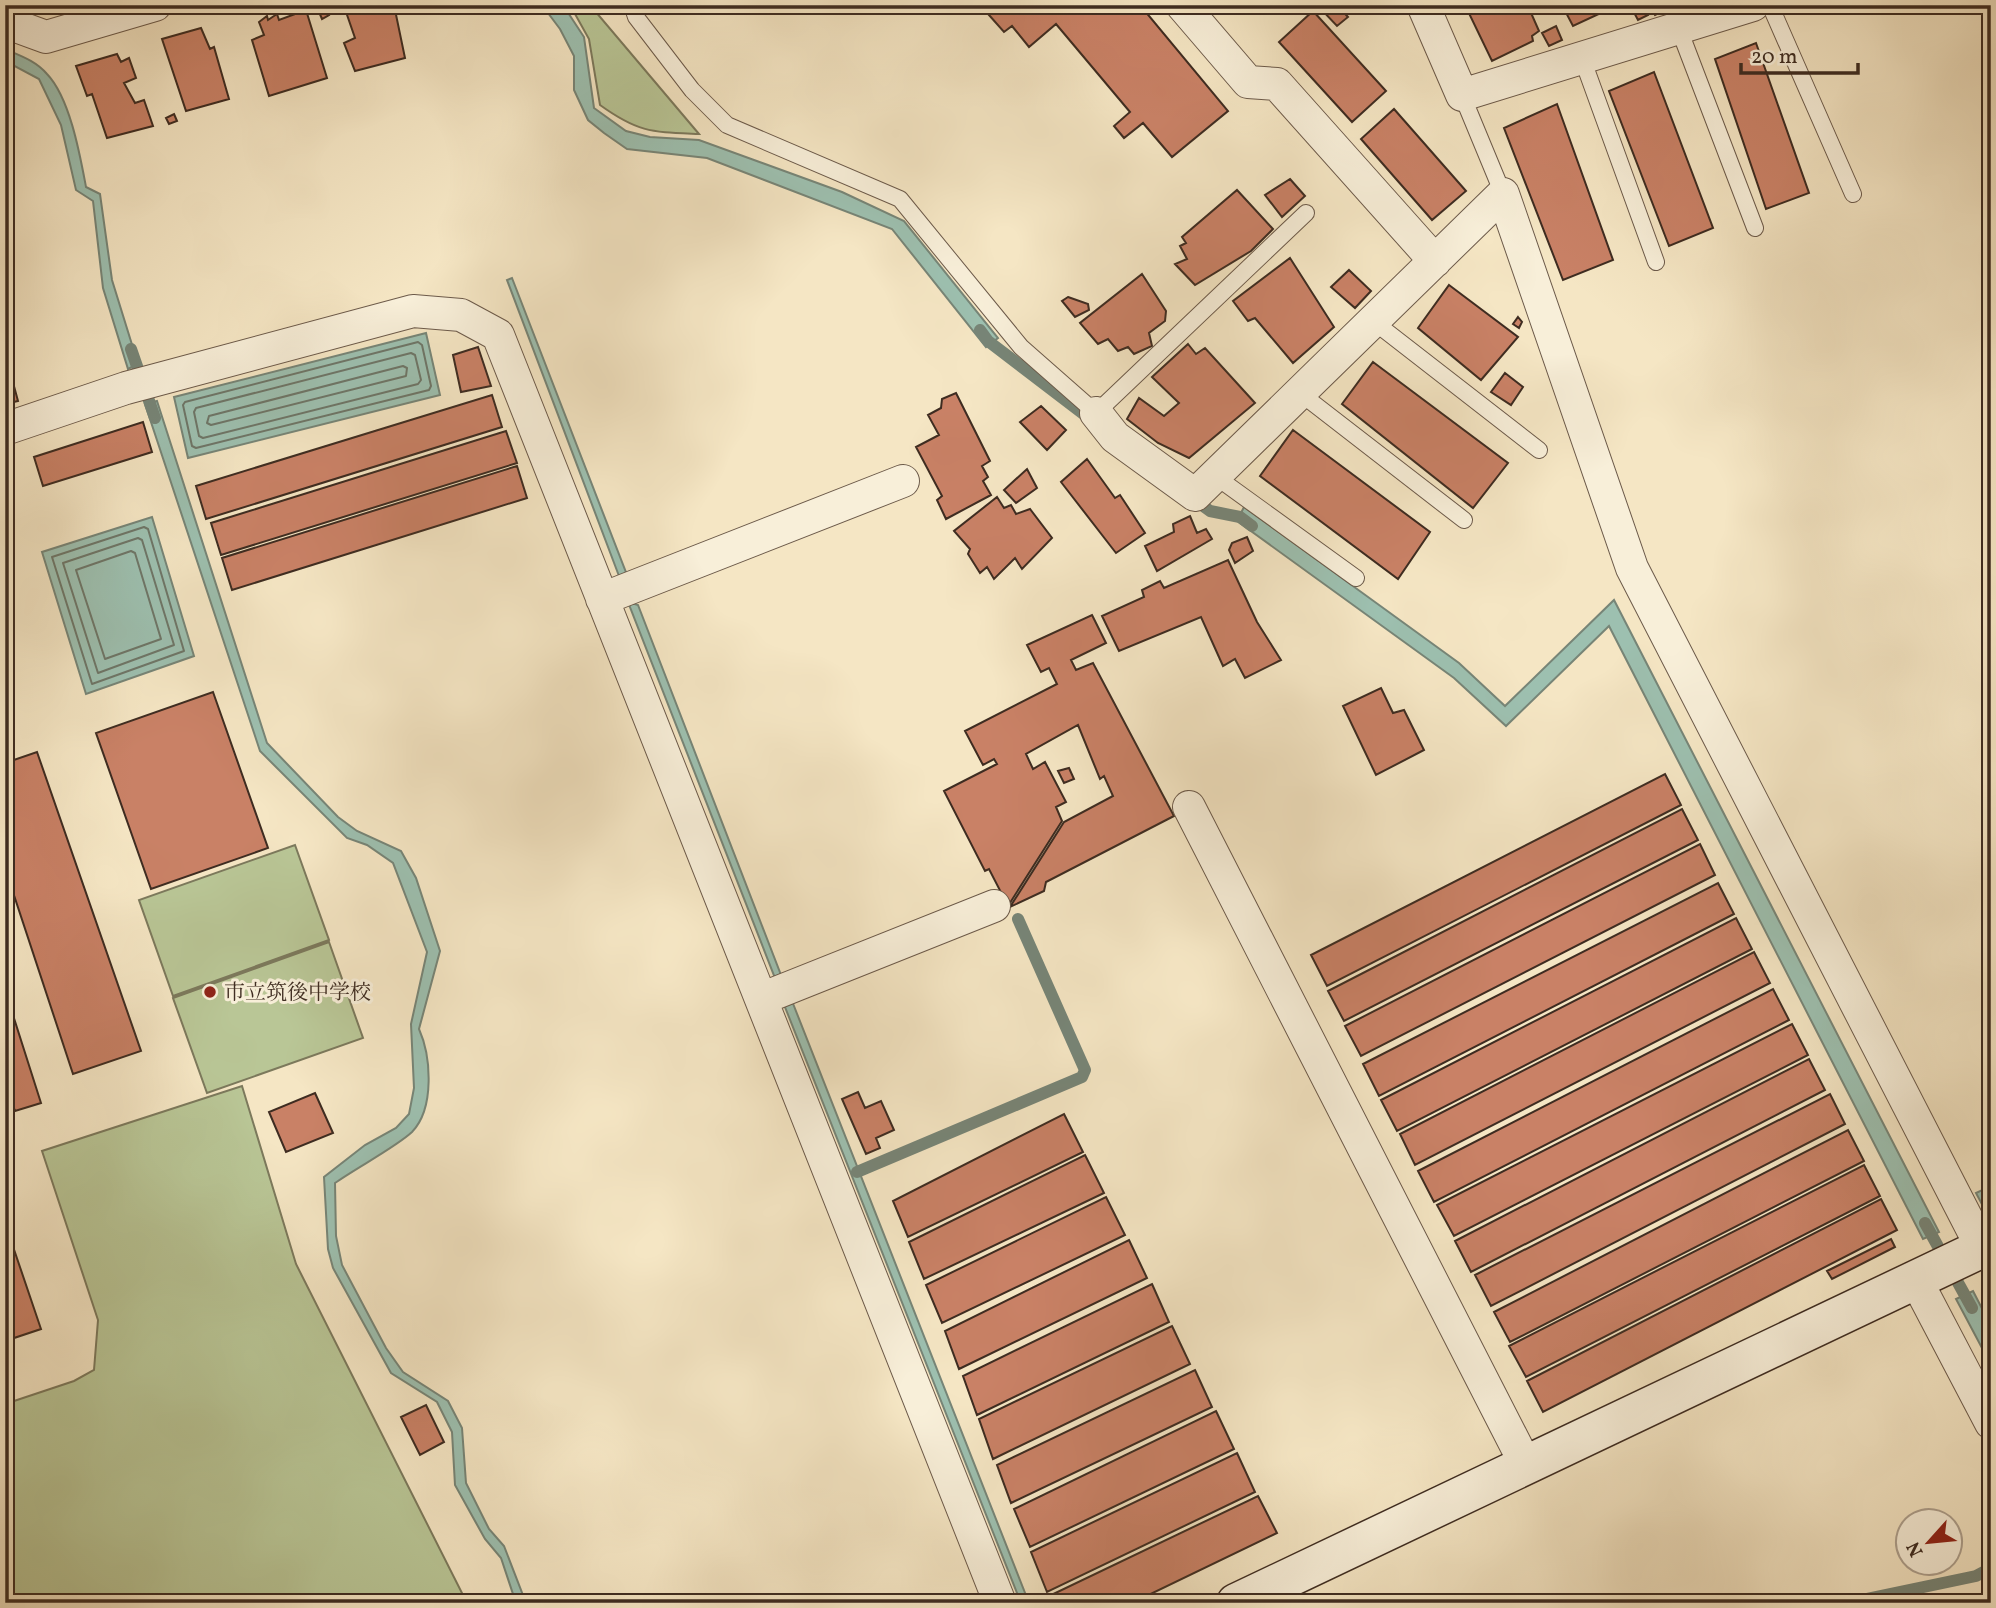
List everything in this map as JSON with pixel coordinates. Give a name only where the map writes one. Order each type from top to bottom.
[{"type":"street","points":[[5,22],[46,37],[156,5]]},
{"type":"street","points":[[1182,5],[1248,82],[1277,84],[1435,261]]},
{"type":"street","points":[[1423,5],[1462,95],[1753,5]]},
{"type":"street","points":[[1096,413],[1115,437],[1195,495],[1503,194],[1632,568],[1986,1246],[1236,1603]]},
{"type":"street","points":[[5,429],[127,388],[413,311],[461,315],[498,335],[1000,1603]]},
{"type":"street","points":[[602,599],[902,481]]},
{"type":"street","points":[[1189,807],[1526,1465]]},
{"type":"street","points":[[761,999],[994,906]]},
{"type":"street","points":[[1916,1280],[1991,1423]]},
{"type":"lane","points":[[632,5],[636,17],[691,90],[727,125],[900,199],[1021,347],[1096,413],[1306,213]]},
{"type":"lane","points":[[1770,5],[1853,194]]},
{"type":"lane","points":[[1679,29],[1755,228]]},
{"type":"lane","points":[[1583,58],[1656,262]]},
{"type":"lane","points":[[1462,95],[1503,194]]},
{"type":"lane","points":[[1373,321],[1539,450]]},
{"type":"lane","points":[[1300,393],[1464,520]]},
{"type":"lane","points":[[1216,476],[1356,578]]},
{"type":"green space","points":[[570,5],[590,5],[699,134],[646,129],[625,121],[600,105],[589,39]]},
{"type":"green space","points":[[295,845],[329,940],[173,996],[139,900]]},
{"type":"green space","points":[[329,942],[363,1038],[207,1093],[173,998]]},
{"type":"green space","points":[[242,1086],[296,1264],[467,1603],[5,1603],[5,1404],[74,1381],[94,1370],[98,1320],[42,1151]]},
{"type":"water","points":[[542,5],[563,5],[584,37],[594,108],[626,131],[650,137],[699,140],[842,192],[904,221],[998,338],[986,347],[892,229],[707,158],[627,149],[604,133],[588,120],[574,90],[574,56],[560,29]]},
{"type":"water","points":[[5,49],[38,66],[55,84],[73,128],[86,187],[100,194],[112,280],[138,364],[128,369],[103,288],[93,201],[76,190],[61,125],[39,79],[5,61]]},
{"type":"water","points":[[512,278],[627,575],[619,576],[507,280]]},
{"type":"water","points":[[426,333],[440,395],[188,458],[174,397]]},
{"type":"water","points":[[157,401],[267,743],[338,817],[357,831],[401,851],[416,878],[440,951],[419,1029],[426,1053],[429,1082],[424,1110],[419,1122],[405,1138],[335,1183],[336,1236],[342,1265],[386,1348],[403,1372],[448,1401],[462,1428],[466,1483],[489,1529],[504,1546],[526,1603],[516,1603],[501,1558],[485,1539],[455,1485],[452,1432],[437,1402],[391,1373],[333,1268],[328,1249],[324,1177],[365,1145],[396,1128],[409,1114],[414,1088],[411,1024],[427,952],[393,863],[367,845],[347,838],[260,751],[145,404]]},
{"type":"water","points":[[1244,507],[1459,663],[1505,706],[1614,600],[1939,1232],[1923,1239],[1609,626],[1506,726],[1454,678],[1237,521]]},
{"type":"water","points":[[152,517],[194,656],[86,694],[42,552]]},
{"type":"water","points":[[628,602],[638,605],[781,975],[775,978]]},
{"type":"water","points":[[792,1001],[1029,1603],[1021,1603],[783,1002]]},
{"type":"water","points":[[1991,1186],[1991,1208],[1985,1210],[1976,1193]]},
{"type":"water","points":[[1973,1291],[1991,1326],[1991,1365],[1956,1299]]},
{"type":"building","points":[[363,5],[394,5],[405,58],[355,71],[344,43],[355,38],[345,9]]},
{"type":"building","points":[[1001,5],[1140,5],[1228,111],[1172,157],[1143,123],[1124,138],[1114,126],[1130,112],[1056,24],[1029,47],[1012,26],[1004,32],[989,15]]},
{"type":"building","points":[[1323,5],[1337,5],[1348,17],[1337,26],[1320,8]]},
{"type":"building","points":[[1465,5],[1519,5],[1520,9],[1528,6],[1539,31],[1532,36],[1533,41],[1492,61]]},
{"type":"building","points":[[1562,5],[1618,5],[1573,26]]},
{"type":"building","points":[[1630,5],[1644,5],[1648,15],[1638,20]]},
{"type":"building","points":[[1650,5],[1663,5],[1666,10],[1655,15]]},
{"type":"building","points":[[326,9],[329,15],[322,19],[319,12]]},
{"type":"building","points":[[306,10],[327,78],[269,96],[252,40],[264,35],[259,22],[267,16],[268,20],[277,14],[279,20]]},
{"type":"building","points":[[1313,11],[1386,91],[1352,122],[1279,42]]},
{"type":"building","points":[[1556,26],[1562,40],[1549,46],[1542,33]]},
{"type":"building","points":[[201,28],[210,49],[214,47],[229,99],[186,111],[162,39]]},
{"type":"building","points":[[1756,43],[1809,193],[1766,209],[1715,59]]},
{"type":"building","points":[[117,54],[121,62],[129,58],[136,78],[124,83],[135,103],[144,100],[153,126],[107,138],[92,94],[87,96],[76,66]]},
{"type":"building","points":[[1654,72],[1713,228],[1669,246],[1609,91]]},
{"type":"building","points":[[1557,104],[1613,260],[1563,280],[1504,128]]},
{"type":"building","points":[[1394,109],[1466,191],[1432,220],[1361,139]]},
{"type":"building","points":[[174,114],[177,121],[169,124],[166,118]]},
{"type":"building","points":[[1290,179],[1305,196],[1282,217],[1265,195]]},
{"type":"building","points":[[1237,190],[1273,229],[1251,251],[1195,285],[1175,264],[1187,259],[1180,246],[1186,243],[1182,237]]},
{"type":"building","points":[[1290,258],[1334,327],[1293,363],[1255,318],[1248,321],[1233,301]]},
{"type":"building","points":[[1349,270],[1371,291],[1355,308],[1331,287]]},
{"type":"building","points":[[1142,274],[1166,311],[1165,321],[1149,333],[1152,346],[1134,354],[1128,347],[1118,351],[1108,339],[1098,344],[1080,323]]},
{"type":"building","points":[[1449,285],[1518,337],[1481,380],[1418,328]]},
{"type":"building","points":[[1068,297],[1088,304],[1089,310],[1075,317],[1062,301]]},
{"type":"building","points":[[1518,317],[1522,322],[1519,328],[1513,324]]},
{"type":"building","points":[[1188,344],[1196,354],[1205,348],[1255,403],[1189,458],[1158,443],[1127,419],[1139,398],[1164,416],[1179,403],[1152,377]]},
{"type":"building","points":[[478,347],[491,386],[461,392],[453,355]]},
{"type":"building","points":[[5,353],[18,401],[5,404]]},
{"type":"building","points":[[1373,362],[1508,463],[1473,508],[1342,404]]},
{"type":"building","points":[[1505,373],[1523,387],[1511,405],[1491,392]]},
{"type":"building","points":[[956,393],[990,461],[982,466],[988,477],[983,481],[991,495],[946,519],[937,500],[942,496],[916,447],[939,435],[928,415],[941,408],[942,399]]},
{"type":"building","points":[[492,395],[502,427],[206,519],[196,486]]},
{"type":"building","points":[[1041,406],[1066,430],[1047,450],[1020,422]]},
{"type":"building","points":[[143,422],[152,452],[43,486],[34,457]]},
{"type":"building","points":[[1293,430],[1430,532],[1398,579],[1260,476]]},
{"type":"building","points":[[506,431],[517,463],[221,555],[211,523]]},
{"type":"building","points":[[1087,459],[1115,498],[1120,495],[1145,533],[1116,553],[1061,482]]},
{"type":"building","points":[[517,466],[527,498],[232,590],[222,558]]},
{"type":"building","points":[[1027,469],[1037,488],[1016,503],[1004,490]]},
{"type":"building","points":[[997,497],[1004,508],[1011,505],[1016,514],[1030,509],[1052,538],[1022,569],[1015,558],[994,579],[987,567],[980,573],[968,554],[970,549],[954,531]]},
{"type":"building","points":[[1190,516],[1197,533],[1206,529],[1212,539],[1157,571],[1145,546],[1174,532],[1173,524]]},
{"type":"building","points":[[1247,537],[1253,551],[1235,563],[1229,550],[1232,543]]},
{"type":"building","points":[[1228,560],[1257,622],[1281,660],[1245,678],[1235,659],[1223,666],[1201,617],[1119,651],[1102,616],[1144,597],[1142,590],[1160,581],[1164,588]]},
{"type":"building","points":[[1092,615],[1106,643],[1071,660],[1076,670],[1093,663],[1174,816],[1046,882],[1044,891],[1010,907],[1064,822],[1113,796],[1104,776],[1100,779],[1078,725],[1026,754],[1033,769],[1045,762],[1066,802],[1056,807],[1062,821],[1008,906],[989,869],[985,871],[944,791],[997,764],[994,759],[983,765],[965,731],[1057,684],[1049,668],[1041,672],[1027,645]]},
{"type":"building","points":[[1381,688],[1393,713],[1404,710],[1424,750],[1376,775],[1343,706]]},
{"type":"building","points":[[213,692],[268,848],[151,889],[96,733]]},
{"type":"building","points":[[37,752],[141,1051],[73,1074],[5,868],[5,763]]},
{"type":"building","points":[[1069,768],[1074,779],[1064,783],[1058,771]]},
{"type":"building","points":[[1665,774],[1681,805],[1327,986],[1311,955]]},
{"type":"building","points":[[1682,809],[1698,840],[1344,1021],[1328,991]]},
{"type":"building","points":[[1700,844],[1715,875],[1361,1056],[1345,1026]]},
{"type":"building","points":[[1718,883],[1734,914],[1379,1096],[1363,1064]]},
{"type":"building","points":[[1736,918],[1752,949],[1397,1131],[1381,1100]]},
{"type":"building","points":[[1754,952],[1770,983],[1415,1165],[1400,1134]]},
{"type":"building","points":[[1773,989],[1789,1020],[1434,1202],[1418,1171]]},
{"type":"building","points":[[5,990],[41,1103],[15,1111],[5,1082]]},
{"type":"building","points":[[1792,1024],[1808,1055],[1454,1236],[1437,1205]]},
{"type":"building","points":[[1809,1059],[1825,1090],[1471,1272],[1455,1241]]},
{"type":"building","points":[[858,1092],[865,1108],[881,1101],[894,1130],[876,1138],[880,1148],[866,1154],[842,1099]]},
{"type":"building","points":[[315,1093],[333,1133],[286,1152],[269,1112]]},
{"type":"building","points":[[1830,1094],[1845,1124],[1491,1306],[1475,1275]]},
{"type":"building","points":[[1064,1114],[1083,1152],[908,1237],[893,1201]]},
{"type":"building","points":[[1848,1130],[1864,1161],[1510,1342],[1494,1312]]},
{"type":"building","points":[[1085,1155],[1104,1193],[924,1279],[909,1242]]},
{"type":"building","points":[[1864,1165],[1880,1196],[1526,1377],[1509,1346]]},
{"type":"building","points":[[1106,1197],[1125,1235],[942,1323],[926,1285]]},
{"type":"building","points":[[1881,1199],[1897,1230],[1543,1412],[1527,1381]]},
{"type":"building","points":[[5,1223],[41,1329],[5,1341]]},
{"type":"building","points":[[1891,1239],[1895,1247],[1832,1279],[1827,1271]]},
{"type":"building","points":[[1129,1240],[1147,1278],[959,1369],[945,1331]]},
{"type":"building","points":[[1152,1284],[1169,1322],[977,1415],[963,1376]]},
{"type":"building","points":[[1172,1326],[1190,1364],[993,1459],[979,1419]]},
{"type":"building","points":[[1195,1370],[1212,1407],[1011,1503],[997,1465]]},
{"type":"building","points":[[426,1405],[444,1442],[420,1455],[401,1417]]},
{"type":"building","points":[[1216,1411],[1234,1449],[1030,1547],[1014,1509]]},
{"type":"building","points":[[1237,1453],[1255,1492],[1047,1592],[1031,1552]]},
{"type":"building","points":[[1258,1496],[1277,1533],[1132,1603],[1050,1603],[1047,1597]]},
{"type":"waterway","points":[[980,330],[988,341],[1094,422]]},
{"type":"waterway","points":[[131,349],[155,418]]},
{"type":"waterway","points":[[1191,497],[1210,511],[1240,517],[1252,526]]},
{"type":"waterway","points":[[857,1172],[1082,1077],[1085,1070],[1018,919]]},
{"type":"waterway","points":[[1925,1223],[1972,1308]]},
{"type":"waterway","points":[[1847,1603],[1976,1576],[1991,1568]]},
{"type":"place","name":"市立筑後中学校","points":[[210,992]]}]
